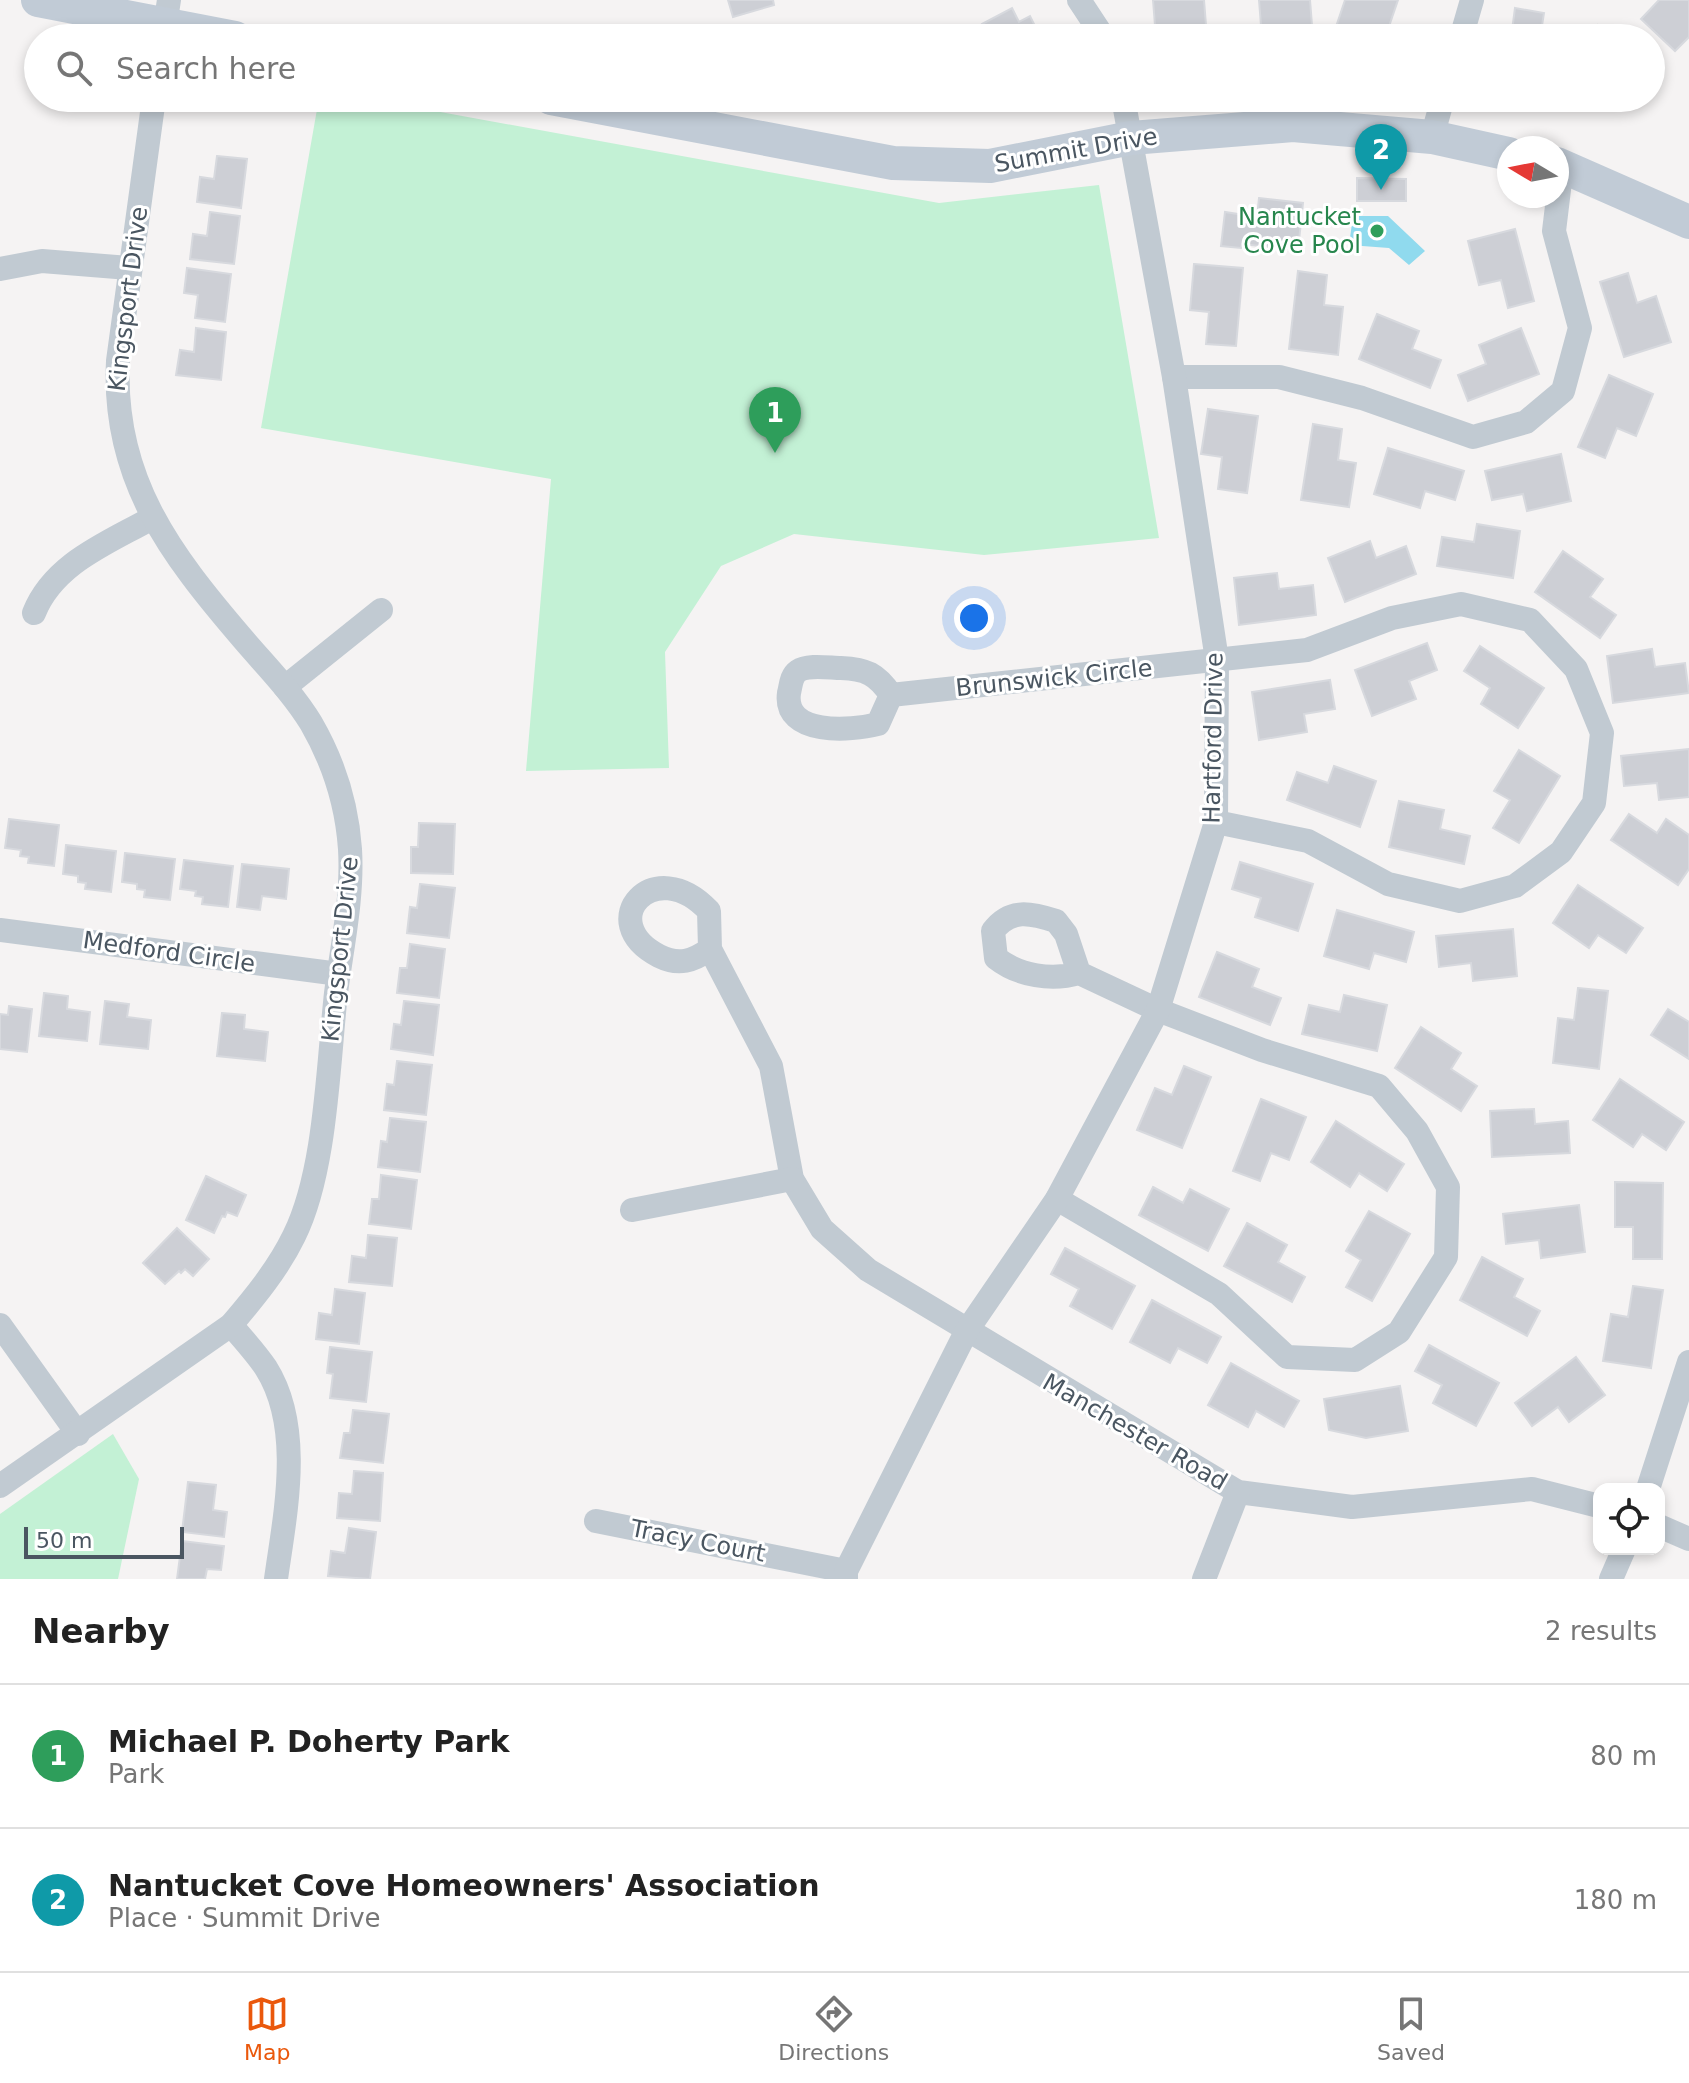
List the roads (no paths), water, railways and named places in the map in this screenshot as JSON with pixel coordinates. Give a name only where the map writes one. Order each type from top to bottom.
[{"type":"street","points":[[38,0],[166,21]]},
{"type":"street","points":[[1079,0],[1095,24]]},
{"type":"street","points":[[1465,24],[1472,0]]},
{"type":"street","name":"Kingsport Drive","points":[[0,1486],[231,1325],[260,1291],[294,1236],[307,1201],[317,1159],[350,882],[346,815],[332,763],[310,722],[285,687],[171,551],[152,518],[121,439],[116,401],[129,268],[152,112]]},
{"type":"street","name":"Summit Drive","points":[[625,112],[893,163],[990,166],[1131,138],[1293,125],[1432,137],[1497,151]]},
{"type":"street","name":"Hartford Drive","points":[[846,1575],[966,1332],[1057,1199],[1158,1010],[1216,822],[1217,660],[1174,377],[1126,112]]},
{"type":"street","points":[[1432,137],[1439,112]]},
{"type":"street","points":[[1569,168],[1689,222]]},
{"type":"street","points":[[1174,377],[1279,377],[1362,398],[1473,437],[1526,422],[1563,391],[1580,328],[1554,231],[1556,208]]},
{"type":"street","points":[[0,269],[42,261],[129,268]]},
{"type":"street","points":[[34,613],[43,591],[71,564],[152,518]]},
{"type":"street","name":"Brunswick Circle","points":[[891,695],[1307,650],[1392,618],[1461,604],[1530,620],[1576,669],[1602,733],[1594,803],[1561,852],[1515,886],[1460,901],[1388,884],[1308,841],[1216,822]]},
{"type":"street","points":[[285,687],[381,610]]},
{"type":"street","name":"Medford Circle","points":[[0,930],[339,974]]},
{"type":"street","points":[[632,1210],[792,1179],[771,1066],[710,949]]},
{"type":"street","points":[[1057,1199],[1219,1294],[1287,1357],[1355,1360],[1399,1332],[1446,1257],[1448,1187],[1417,1131],[1379,1086],[1298,1063],[1158,1010],[1079,973]]},
{"type":"street","name":"Manchester Road","points":[[792,1179],[822,1229],[868,1270],[966,1332],[1238,1492],[1352,1507],[1532,1489],[1593,1504]]},
{"type":"street","points":[[0,1325],[78,1434]]},
{"type":"street","points":[[231,1325],[267,1370],[284,1421],[287,1498],[276,1579]]},
{"type":"street","points":[[1650,1483],[1689,1362]]},
{"type":"street","points":[[1204,1579],[1238,1492]]},
{"type":"street","name":"Tracy Court","points":[[596,1521],[846,1575]]},
{"type":"street","points":[[1665,1529],[1689,1539]]},
{"type":"street","points":[[1611,1579],[1621,1555]]},
{"type":"water","name":"Nantucket Cove Pool","points":[[1353,216],[1388,216],[1425,251],[1409,265],[1389,248],[1349,245]]},
{"type":"place","name":"Nantucket Cove Homeowners' Association","points":[[1381,190]]},
{"type":"place","name":"Nantucket Cove Pool","points":[[1377,231]]},
{"type":"place","name":"Michael P. Doherty Park","points":[[775,453]]}]
